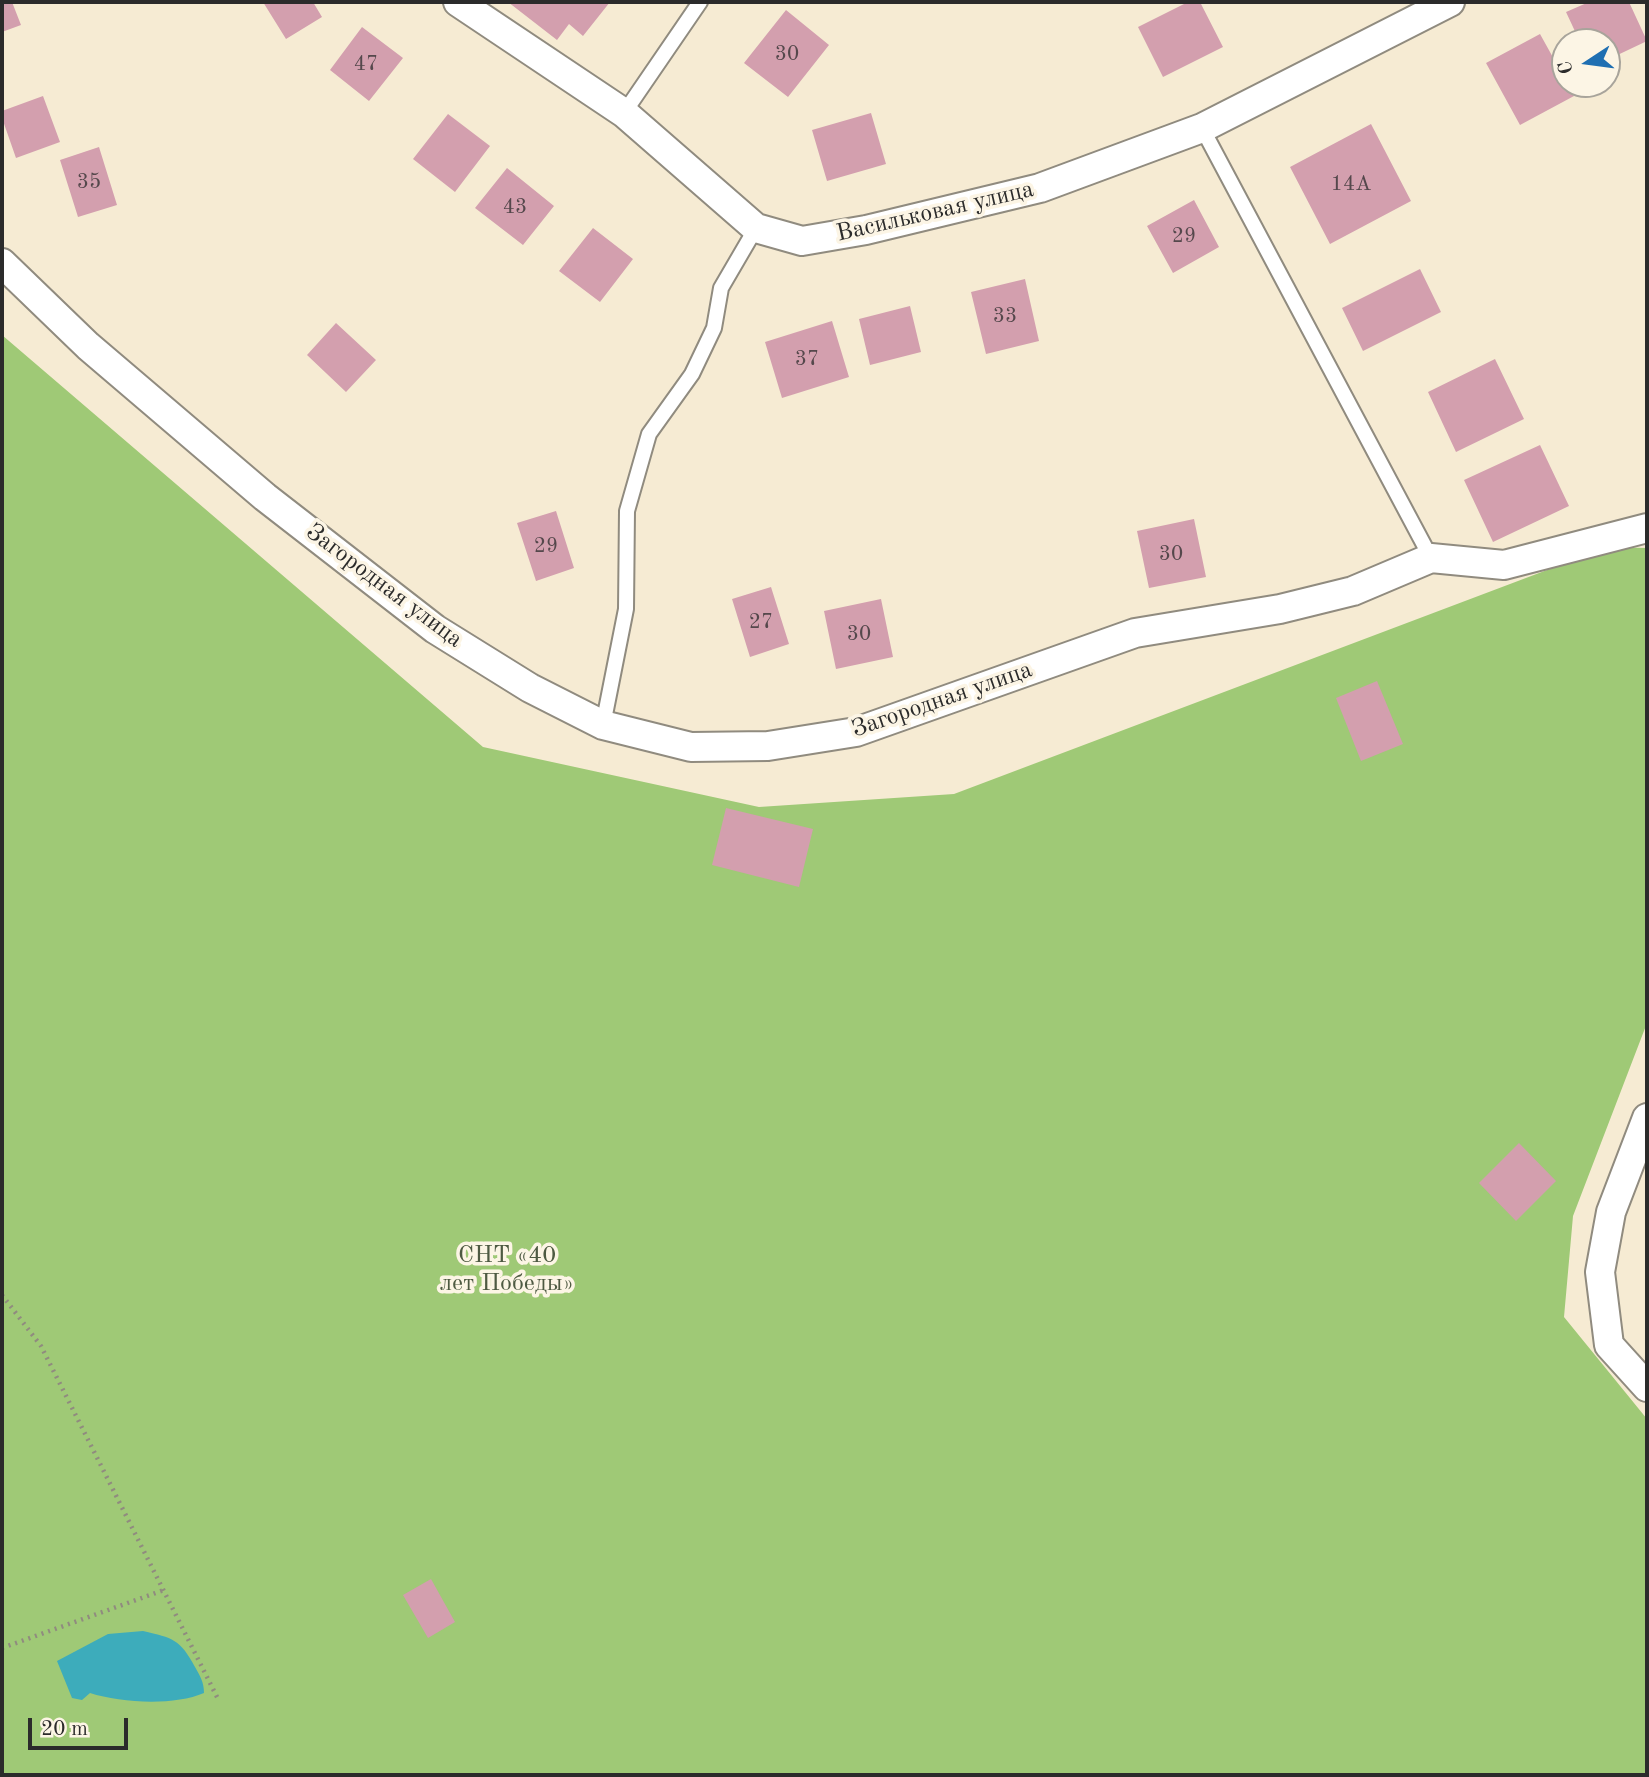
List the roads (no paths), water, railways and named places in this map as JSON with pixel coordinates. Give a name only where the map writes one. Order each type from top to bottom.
[{"type":"street","name":"Васильковая улица","points":[[458,2],[624,113],[756,228],[802,242],[866,230],[1040,188],[1202,128],[1450,2]]},
{"type":"street","name":"Загородная улица","points":[[3,265],[88,346],[265,497],[435,629],[530,688],[603,725],[691,747],[768,746],[856,732],[1135,633],[1280,609],[1340,594],[1431,558],[1504,565],[1647,528]]},
{"type":"street","points":[[1647,1118],[1611,1212],[1600,1272],[1609,1345],[1647,1387]]},
{"type":"lane","points":[[624,113],[700,2]]},
{"type":"lane","points":[[1202,128],[1431,558]]},
{"type":"lane","points":[[603,725],[626,609],[628,511],[649,434],[692,374],[714,328],[721,288],[756,228]]},
{"type":"water","points":[[143,1631],[169,1638],[180,1645],[200,1676],[204,1693],[178,1700],[147,1702],[90,1693],[82,1700],[72,1698],[57,1661],[108,1634]]},
{"type":"park label","name":"СНТ «40 лет Победы»","points":[[507,1270]]}]
